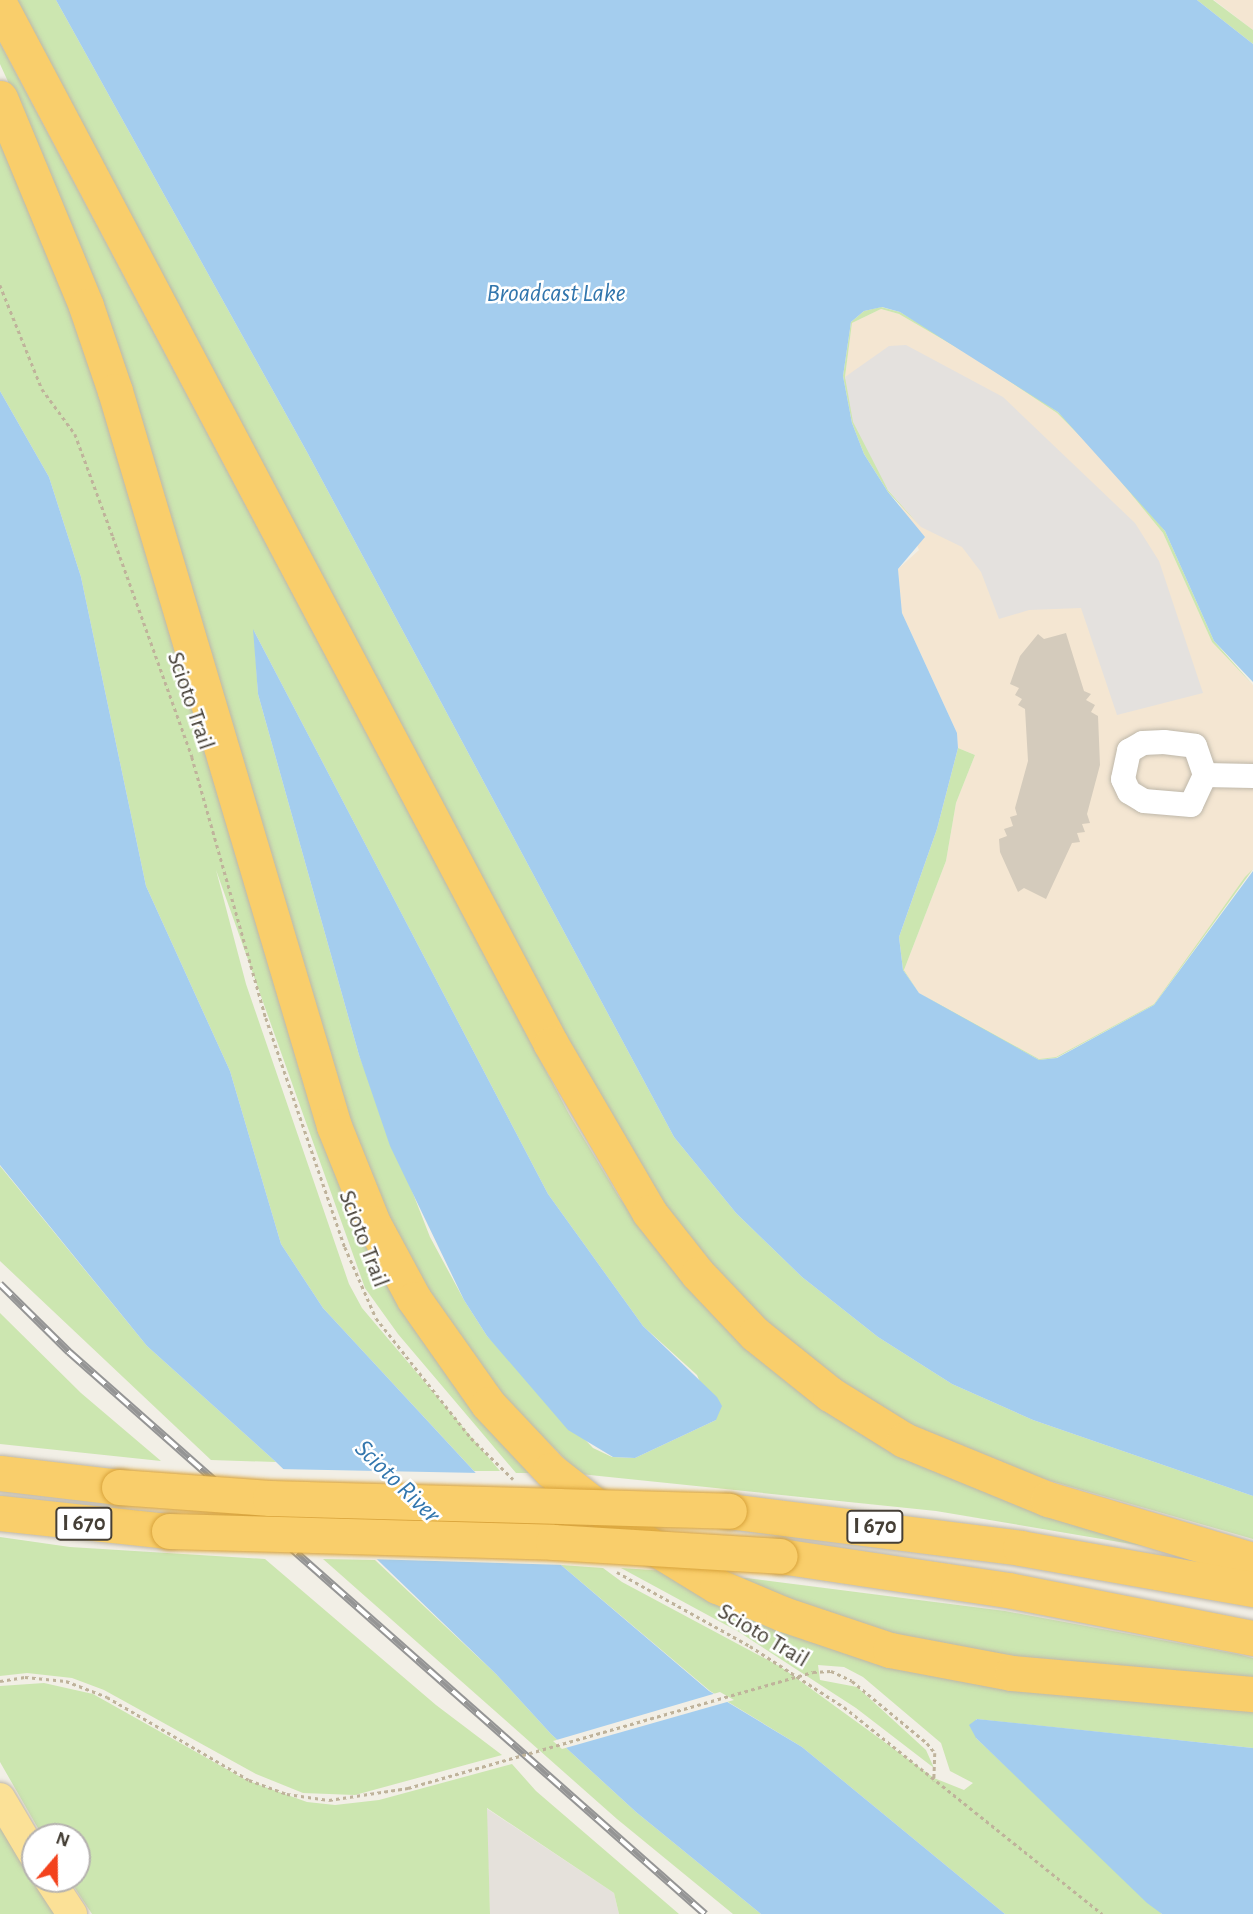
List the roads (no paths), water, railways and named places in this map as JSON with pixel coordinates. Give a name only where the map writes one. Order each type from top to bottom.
[{"type":"highway","points":[[0,5],[551,1044],[635,1191],[698,1274],[755,1334],[830,1394],[904,1440],[1048,1499],[1253,1560]]},
{"type":"highway","points":[[0,98],[86,306],[116,391],[334,1126],[373,1223],[414,1299],[488,1404],[550,1470],[632,1534],[717,1587],[783,1614],[890,1650],[1012,1673],[1253,1694]]},
{"type":"highway","name":"I 670","points":[[0,1474],[119,1487],[270,1497],[729,1511],[1020,1548],[1253,1589]]},
{"type":"highway","name":"I 670","points":[[0,1513],[169,1531],[553,1542],[780,1556],[983,1585],[1253,1638]]},
{"type":"main road","points":[[0,1798],[21,1833]]},
{"type":"main road","points":[[58,1893],[72,1914]]},
{"type":"lane","points":[[1205,775],[1253,776]]},
{"type":"water","name":"Broadcast Lake","points":[[56,0],[1197,0],[1253,44],[1253,682],[1214,641],[1165,531],[1058,412],[900,312],[882,307],[864,311],[851,322],[843,376],[852,423],[864,454],[888,492],[925,537],[898,569],[902,613],[957,733],[958,748],[937,829],[899,937],[903,970],[919,993],[1039,1060],[1057,1058],[1154,1005],[1253,871],[1253,1496],[1033,1420],[952,1384],[878,1337],[802,1277],[736,1213],[674,1137],[307,452]]},
{"type":"water","name":"Scioto River","points":[[0,391],[49,477],[81,577],[146,886],[230,1071],[281,1244],[323,1308],[561,1565],[709,1691],[802,1747],[1005,1914],[761,1914],[636,1812],[551,1734],[496,1674],[276,1462],[147,1346],[0,1165]]},
{"type":"water","points":[[253,629],[548,1194],[643,1326],[717,1397],[722,1406],[716,1420],[635,1458],[613,1457],[568,1430],[487,1336],[464,1300],[390,1146],[359,1055],[258,694]]},
{"type":"water","points":[[977,1719],[1253,1748],[1253,1914],[1162,1914],[1147,1903],[976,1738],[969,1725]]},
{"type":"railway","points":[[0,1284],[69,1352],[705,1914]]}]
